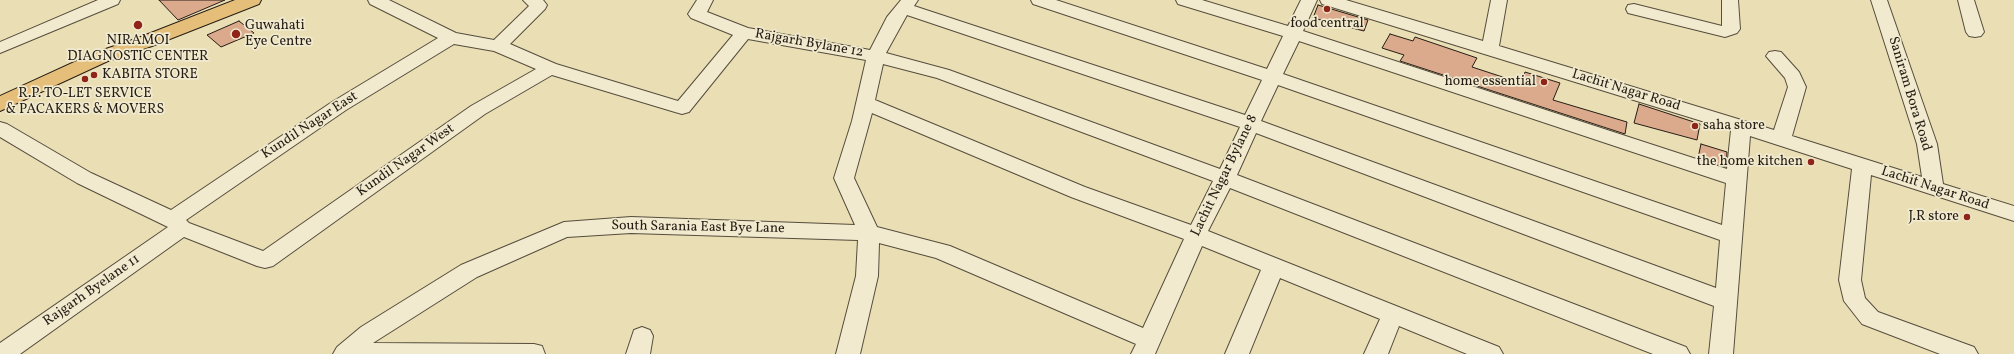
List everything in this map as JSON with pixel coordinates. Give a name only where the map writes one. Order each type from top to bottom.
[{"type":"main road","points":[[0,104],[101,57],[145,42],[252,0]]},
{"type":"main road","points":[[0,115],[145,42]]},
{"type":"street","points":[[0,48],[112,0]]},
{"type":"street","points":[[376,0],[451,38],[498,46],[539,5],[531,0]]},
{"type":"street","points":[[705,0],[697,14],[744,33]]},
{"type":"street","points":[[1039,0],[1273,77],[1731,236]]},
{"type":"street","points":[[1184,0],[1293,33],[1736,179]]},
{"type":"street","name":"Lachit Nagar Bylane 8","points":[[1146,347],[1196,234],[1225,178],[1309,0]]},
{"type":"street","name":"Lachit Nagar Road","points":[[1328,0],[1741,127],[2014,215]]},
{"type":"street","points":[[1490,49],[1499,0]]},
{"type":"street","points":[[1634,9],[1725,32],[1731,29],[1730,0]]},
{"type":"street","name":"Saniram Bora Road","points":[[1879,0],[1927,144],[1934,189]]},
{"type":"street","points":[[1966,0],[1975,32]]},
{"type":"street","points":[[1678,354],[1225,178],[943,74],[876,56],[896,18],[907,4],[1251,124],[1726,301]]},
{"type":"street","name":"Rajgarh Bylane 12","points":[[498,46],[550,68],[682,108],[744,33],[876,56],[865,103],[844,178],[869,233],[867,276],[848,354]]},
{"type":"street","name":"Kundil Nagar East","points":[[177,223],[339,106],[451,38]]},
{"type":"street","points":[[1775,56],[1793,76],[1797,87],[1781,140]]},
{"type":"street","name":"Kundil Nagar West","points":[[177,223],[266,260],[478,110],[550,68]]},
{"type":"street","points":[[865,103],[1078,192],[1196,234],[1491,354]]},
{"type":"street","points":[[1721,354],[1741,127]]},
{"type":"street","points":[[0,128],[84,178],[177,223]]},
{"type":"street","points":[[1862,165],[1850,280],[1855,301],[1870,318],[1966,354]]},
{"type":"street","name":"Rajgarh Byelane 11","points":[[2,354],[177,223]]},
{"type":"street","name":"South Sarania East Bye Lane","points":[[346,353],[369,333],[469,271],[564,230],[631,225],[759,228],[869,233],[942,252],[1146,347]]},
{"type":"street","points":[[1237,354],[1274,266]]},
{"type":"street","points":[[1376,354],[1392,314]]},
{"type":"street","points":[[346,353],[534,353]]},
{"type":"building","points":[[159,0],[225,0],[178,20]]},
{"type":"building","points":[[1318,5],[1368,20],[1364,31],[1313,18]]},
{"type":"building","points":[[239,21],[254,33],[221,47],[207,35]]},
{"type":"building","points":[[1390,34],[1413,41],[1415,37],[1477,58],[1472,67],[1521,83],[1525,72],[1560,83],[1553,100],[1627,122],[1625,134],[1400,61],[1404,55],[1382,48]]},
{"type":"building","points":[[1639,104],[1700,124],[1697,140],[1634,123]]},
{"type":"building","points":[[1701,144],[1727,152],[1726,167],[1698,158]]},
{"type":"place","name":"food central","points":[[1327,9]]},
{"type":"place","name":"NIRAMOI DIAGNOSTIC CENTER","points":[[138,25]]},
{"type":"place","name":"Guwahati Eye Centre","points":[[236,34]]},
{"type":"place","name":"KABITA STORE","points":[[94,75]]},
{"type":"place","name":"R.P. TO-LET SERVICE & PACAKERS & MOVERS","points":[[85,79]]},
{"type":"place","name":"home essential","points":[[1544,82]]},
{"type":"place","name":"saha store","points":[[1695,126]]},
{"type":"place","name":"the home kitchen","points":[[1811,162]]},
{"type":"place","name":"J.R store","points":[[1967,217]]}]
